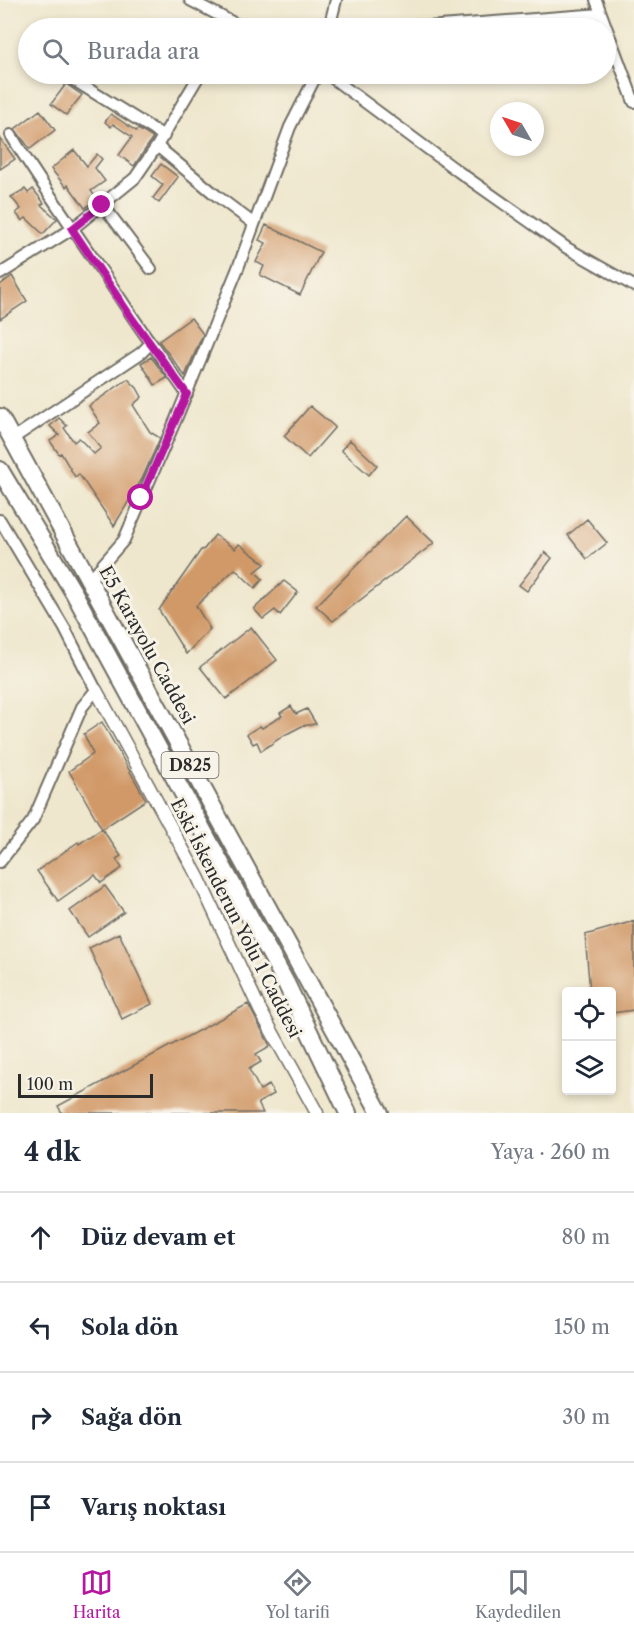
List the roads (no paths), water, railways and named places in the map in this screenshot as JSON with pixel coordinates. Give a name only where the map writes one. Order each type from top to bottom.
[{"type":"highway","name":"E5 Karayolu Caddesi","points":[[0,417],[380,1113]]},
{"type":"highway","name":"D825","points":[[0,470],[74,593],[280,973],[348,1113]]},
{"type":"street","points":[[190,0],[218,18]]},
{"type":"street","points":[[332,18],[336,0]]},
{"type":"street","points":[[596,0],[603,18]]},
{"type":"street","points":[[547,18],[601,14]]},
{"type":"street","points":[[616,50],[631,86],[634,102]]},
{"type":"street","points":[[80,84],[164,136]]},
{"type":"street","points":[[0,274],[72,229],[135,178],[164,136],[194,84]]},
{"type":"street","points":[[90,579],[124,540],[238,268],[290,127],[312,84]]},
{"type":"street","points":[[340,84],[567,248],[634,286]]},
{"type":"street","points":[[11,135],[37,178],[187,394]]},
{"type":"street","points":[[157,146],[253,223]]},
{"type":"street","points":[[102,205],[151,268]]},
{"type":"street","points":[[12,440],[141,353],[151,343]]},
{"type":"street","name":"Eski İskenderun Yolu 1 Caddesi","points":[[0,520],[65,629],[198,877],[261,1010],[317,1113]]},
{"type":"street","points":[[0,862],[33,820],[82,707],[96,690]]}]
